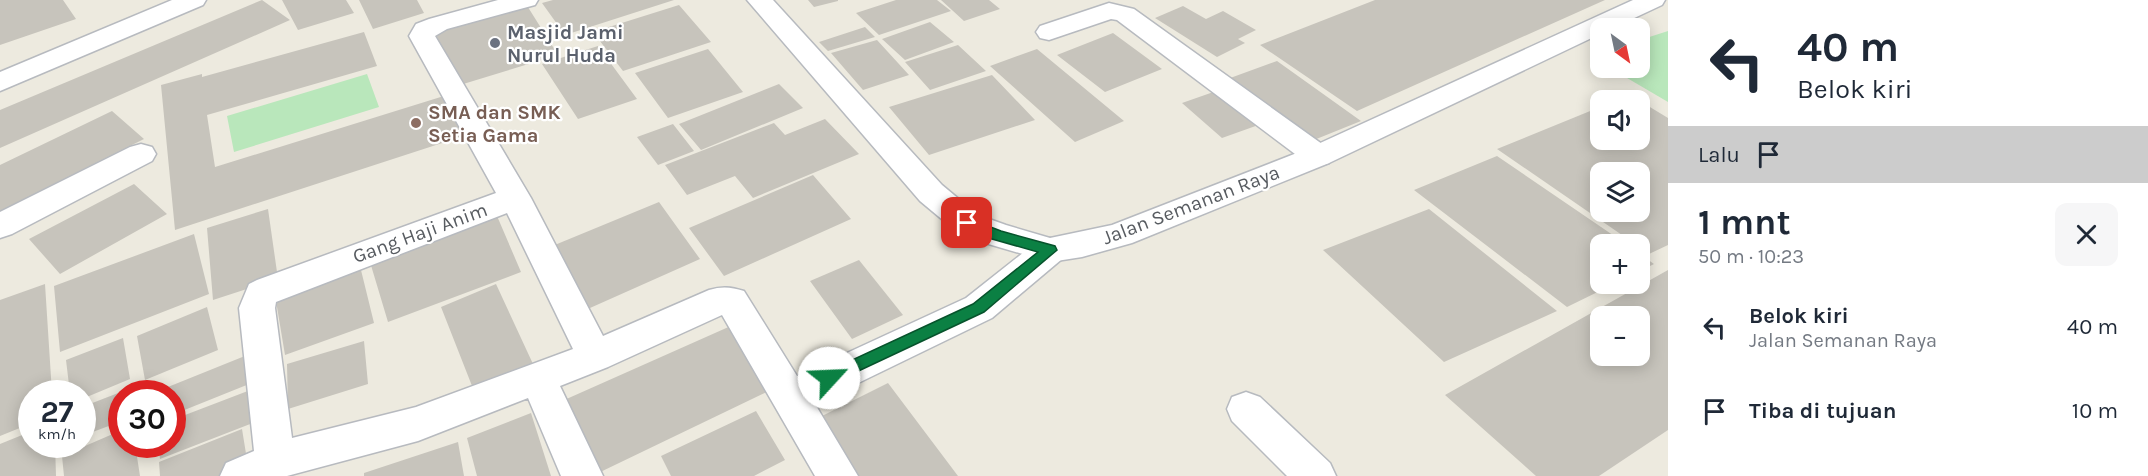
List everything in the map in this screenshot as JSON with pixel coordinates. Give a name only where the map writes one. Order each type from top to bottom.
[{"type":"street","points":[[0,82],[194,0]]},
{"type":"street","points":[[526,0],[424,30],[422,36],[515,198],[595,356]]},
{"type":"street","name":"Jalan Semanan Raya","points":[[759,0],[931,193],[967,223],[997,235],[1050,250],[1082,245],[1120,235],[1318,156],[1653,0]]},
{"type":"street","points":[[1049,32],[1109,11],[1125,14],[1318,156]]},
{"type":"street","points":[[0,225],[141,154]]},
{"type":"street","name":"Gang Haji Anim","points":[[515,198],[268,289],[261,294],[257,308],[258,469],[418,424],[595,356],[721,300],[732,301],[792,397]]},
{"type":"street","points":[[837,476],[792,397],[979,308],[1050,250]]},
{"type":"street","points":[[538,379],[582,476]]},
{"type":"street","points":[[1246,409],[1315,476]]},
{"type":"green space","points":[[1668,31],[1668,102],[1627,78],[1650,78],[1650,37]]},
{"type":"green space","points":[[367,74],[379,107],[234,152],[227,116]]},
{"type":"building","points":[[0,0],[63,0],[76,19],[0,45]]},
{"type":"building","points":[[262,0],[290,20],[0,148],[0,110]]},
{"type":"building","points":[[282,0],[346,0],[354,13],[298,30]]},
{"type":"building","points":[[359,0],[417,0],[424,13],[373,29]]},
{"type":"building","points":[[553,0],[674,0],[565,35],[542,3]]},
{"type":"building","points":[[808,0],[838,0],[838,1],[814,7]]},
{"type":"building","points":[[896,0],[937,0],[951,11],[879,35],[856,13]]},
{"type":"building","points":[[941,0],[989,0],[1000,9],[964,21]]},
{"type":"building","points":[[1375,0],[1605,0],[1357,111],[1260,45]]},
{"type":"building","name":"Masjid Jami Nurul Huda","points":[[526,4],[558,55],[460,85],[434,31]]},
{"type":"building","points":[[679,5],[711,42],[623,71],[593,32]]},
{"type":"building","points":[[1183,6],[1206,19],[1223,11],[1256,30],[1238,39],[1245,43],[1217,57],[1155,18]]},
{"type":"building","points":[[930,22],[954,42],[905,60],[882,39]]},
{"type":"building","points":[[865,27],[875,37],[828,51],[819,42]]},
{"type":"building","name":"SMA dan SMK Setia Gama","points":[[364,32],[377,66],[207,115],[215,167],[460,91],[479,131],[175,230],[161,85],[202,74],[202,77]]},
{"type":"building","points":[[1113,33],[1162,69],[1105,92],[1057,55]]},
{"type":"building","points":[[877,40],[909,75],[863,90],[831,53]]},
{"type":"building","points":[[958,45],[986,71],[930,90],[905,62]]},
{"type":"building","points":[[598,46],[637,99],[578,119],[542,64]]},
{"type":"building","points":[[708,49],[743,92],[668,118],[635,73]]},
{"type":"building","points":[[1037,49],[1124,121],[1075,142],[990,66]]},
{"type":"building","points":[[1277,61],[1361,121],[1304,144],[1222,81]]},
{"type":"building","points":[[992,75],[1035,120],[929,155],[889,107]]},
{"type":"building","points":[[779,84],[803,108],[701,150],[679,124]]},
{"type":"building","points":[[1222,89],[1264,123],[1222,138],[1182,103]]},
{"type":"building","points":[[1650,107],[1668,118],[1668,245],[1650,254],[1650,234],[1620,234],[1603,222],[1650,222],[1650,162],[1590,162],[1590,213],[1497,149],[1590,111],[1590,150],[1650,150]]},
{"type":"building","points":[[112,111],[144,139],[0,211],[0,165]]},
{"type":"building","points":[[825,119],[859,154],[753,198],[735,176],[687,195],[665,165],[774,123],[785,135]]},
{"type":"building","points":[[673,124],[694,151],[658,165],[637,137]]},
{"type":"building","points":[[1497,156],[1590,219],[1590,222],[1594,222],[1611,234],[1590,234],[1590,294],[1594,294],[1567,307],[1414,190]]},
{"type":"building","points":[[813,175],[851,219],[724,276],[689,228]]},
{"type":"building","points":[[134,184],[167,214],[60,274],[29,239]]},
{"type":"building","points":[[659,202],[700,259],[581,312],[545,249]]},
{"type":"building","points":[[268,209],[278,279],[213,300],[207,228]]},
{"type":"building","points":[[1429,209],[1557,311],[1444,362],[1323,250]]},
{"type":"building","points":[[497,216],[521,272],[388,322],[370,262]]},
{"type":"building","points":[[194,234],[209,294],[60,352],[54,286]]},
{"type":"building","points":[[859,260],[903,315],[852,339],[810,281]]},
{"type":"building","points":[[360,266],[374,323],[285,355],[275,295]]},
{"type":"building","points":[[1668,270],[1668,430],[1599,476],[1536,476],[1445,395],[1590,314],[1590,366],[1650,366],[1650,306],[1604,306],[1625,294],[1650,294],[1650,280]]},
{"type":"building","points":[[45,284],[51,380],[18,380],[18,429],[0,436],[0,300]]},
{"type":"building","points":[[496,284],[533,364],[474,391],[441,307]]},
{"type":"building","points":[[207,307],[218,350],[145,380],[137,336]]},
{"type":"building","points":[[733,325],[773,389],[592,476],[585,476],[553,405]]},
{"type":"building","points":[[123,338],[130,379],[108,380],[108,388],[96,393],[96,380],[68,380],[66,360]]},
{"type":"building","points":[[364,341],[368,384],[288,409],[287,364]]},
{"type":"building","points":[[257,351],[264,378],[186,409],[185,380]]},
{"type":"building","points":[[888,383],[958,476],[854,476],[816,419]]},
{"type":"building","points":[[253,389],[258,421],[186,449],[186,415]]},
{"type":"building","points":[[108,397],[108,426],[96,431],[96,402]]},
{"type":"building","points":[[756,411],[785,460],[754,476],[671,476],[661,456]]},
{"type":"building","points":[[531,413],[551,476],[477,476],[467,438]]},
{"type":"building","points":[[242,429],[248,466],[224,476],[160,476],[159,462],[169,458],[186,458],[186,451]]},
{"type":"building","points":[[108,436],[108,458],[137,458],[140,476],[64,476],[62,458],[96,458],[96,441]]},
{"type":"building","points":[[18,437],[18,458],[55,458],[56,476],[0,476],[0,444]]},
{"type":"building","points":[[458,442],[464,476],[364,476],[364,473]]},
{"type":"place","name":"Masjid Jami Nurul Huda","points":[[495,43]]},
{"type":"place","name":"SMA dan SMK Setia Gama","points":[[416,123]]},
{"type":"route","points":[[829,378],[979,308],[1050,250],[997,235],[967,223]]}]
